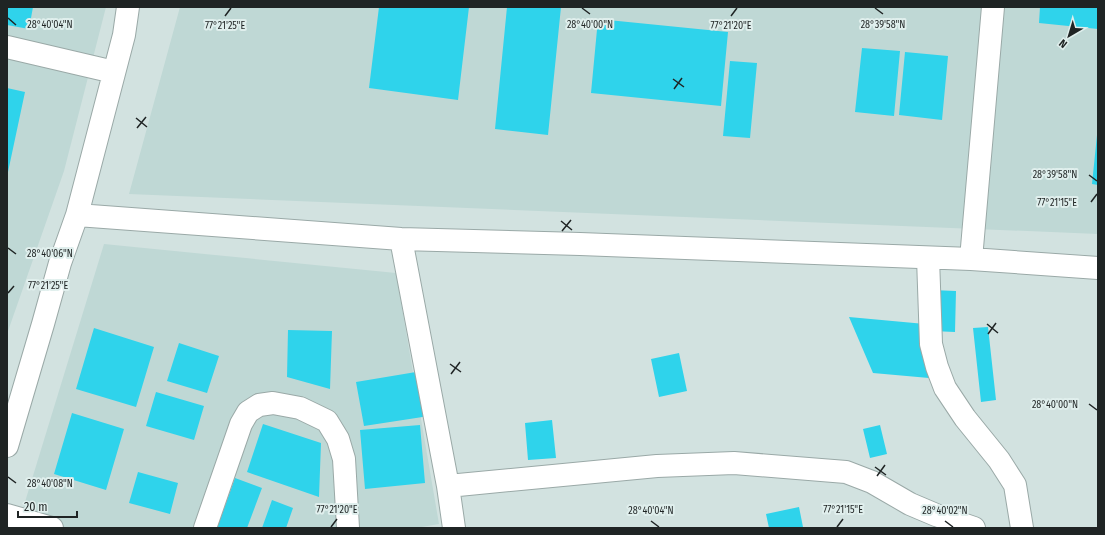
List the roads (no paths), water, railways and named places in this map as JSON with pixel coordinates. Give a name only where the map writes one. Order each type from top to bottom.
[{"type":"street","points":[[7,446],[60,263],[77,215],[124,35],[128,7]]},
{"type":"street","points":[[971,259],[993,7]]},
{"type":"street","points":[[7,47],[114,72]]},
{"type":"street","points":[[77,215],[401,239],[580,244],[971,259],[1098,268]]},
{"type":"street","points":[[401,239],[448,486],[454,528]]},
{"type":"street","points":[[928,258],[931,344],[937,367],[945,388],[965,418],[999,460],[1015,485],[1022,528]]},
{"type":"street","points":[[205,528],[241,424],[248,412],[259,405],[273,402],[300,408],[327,421],[338,439],[344,459],[348,528]]},
{"type":"street","points":[[448,486],[657,466],[734,463],[749,464],[846,472],[872,482],[910,504],[974,528]]},
{"type":"street","points":[[7,516],[52,528]]}]
